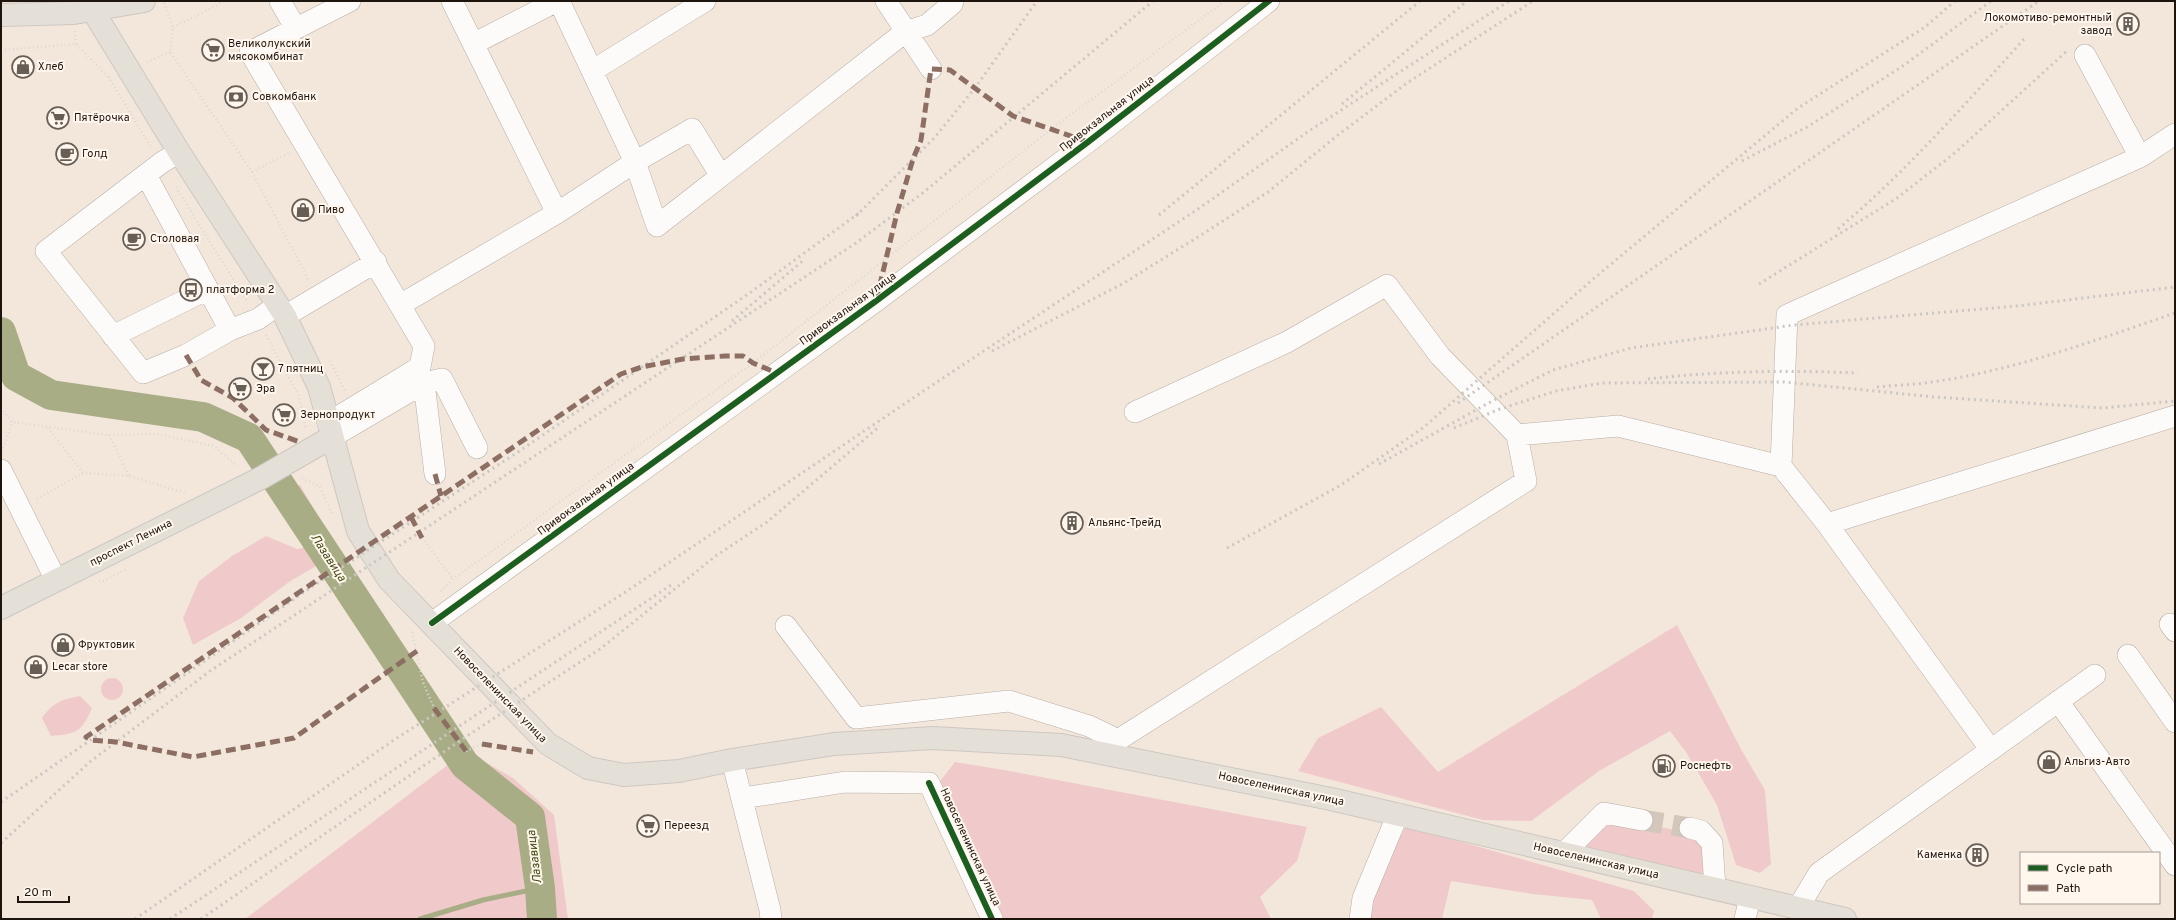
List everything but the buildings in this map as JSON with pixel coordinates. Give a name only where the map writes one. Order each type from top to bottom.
[{"type":"main road","points":[[3,15],[34,8],[93,11],[144,1]]},
{"type":"main road","points":[[93,11],[180,152],[281,310],[319,387],[330,430],[291,472]]},
{"type":"main road","name":"Новоселенинская улица","points":[[330,430],[358,531],[389,580],[548,744],[588,768],[624,775],[679,771],[732,760],[834,744],[933,738],[1061,745],[1331,799],[1845,919]]},
{"type":"main road","name":"проспект Ленина","points":[[1,608],[261,478],[291,472]]},
{"type":"street","points":[[280,1],[296,29]]},
{"type":"street","points":[[330,430],[420,367],[424,346],[376,262],[250,52],[350,1]]},
{"type":"street","points":[[452,1],[557,213]]},
{"type":"street","points":[[473,44],[558,1],[635,162],[657,226],[905,32],[927,25],[952,4],[953,1]]},
{"type":"street","points":[[592,71],[705,1]]},
{"type":"street","points":[[886,1],[905,32],[931,69]]},
{"type":"street","name":"Привокзальная улица","points":[[426,618],[876,301],[1088,142],[1269,1]]},
{"type":"street","points":[[2085,55],[2140,157]]},
{"type":"street","points":[[400,305],[557,213],[635,162],[692,130],[721,176]]},
{"type":"street","points":[[1780,466],[1787,315],[2140,157],[2175,134]]},
{"type":"street","points":[[180,152],[161,163],[46,251],[143,373],[186,355],[230,330],[318,297],[376,262]]},
{"type":"street","points":[[146,175],[230,330]]},
{"type":"street","points":[[786,626],[856,718],[1009,701],[1088,726],[1118,740],[1526,481],[1518,435],[1440,356],[1387,285],[1287,342],[1135,412]]},
{"type":"street","points":[[113,336],[208,289]]},
{"type":"street","points":[[330,430],[424,383],[442,378],[477,448]]},
{"type":"street","points":[[424,383],[435,474]]},
{"type":"street","points":[[1827,524],[2175,416]]},
{"type":"street","points":[[1518,435],[1618,426],[1780,466],[1827,524],[1991,750]]},
{"type":"street","points":[[1,470],[56,580]]},
{"type":"street","points":[[2128,656],[2175,722]]},
{"type":"street","points":[[1798,908],[1819,873],[2094,675]]},
{"type":"street","points":[[2058,701],[2175,865]]},
{"type":"street","points":[[732,760],[743,798],[771,919]]},
{"type":"street","name":"Новоселенинская улица","points":[[743,798],[845,782],[929,783],[992,919]]},
{"type":"street","points":[[1564,853],[1604,813],[1642,820]]},
{"type":"street","points":[[1360,919],[1363,898],[1398,814]]},
{"type":"street","points":[[1690,828],[1701,831],[1712,843],[1715,888]]},
{"type":"street","points":[[1746,919],[1750,897]]},
{"type":"path","points":[[163,1],[173,27],[170,52],[252,172],[318,297]]},
{"type":"path","points":[[173,27],[225,1]]},
{"type":"path","points":[[434,708],[423,682],[418,651],[410,626],[426,618],[453,579],[753,363],[1050,130],[1225,1]]},
{"type":"path","points":[[1,50],[76,44],[109,78]]},
{"type":"path","points":[[252,172],[306,144]]},
{"type":"path","points":[[1,408],[12,422],[109,435],[156,434],[214,446],[237,466]]},
{"type":"path","points":[[1,454],[12,422]]},
{"type":"path","points":[[48,428],[83,473]]},
{"type":"path","points":[[109,435],[129,476]]},
{"type":"path","points":[[291,472],[305,477],[319,486]]},
{"type":"path","points":[[21,509],[83,473],[129,476],[185,493]]},
{"type":"path","points":[[422,538],[453,579]]},
{"type":"path","points":[[466,751],[482,744]]},
{"type":"shaded area","points":[[300,485],[324,526],[333,556],[289,582],[241,618],[193,645],[183,618],[199,581],[232,556],[266,536],[297,549],[307,547],[300,526],[284,514],[271,498]]},
{"type":"shaded area","points":[[1677,625],[1742,751],[1765,790],[1771,864],[1760,873],[1736,865],[1717,805],[1686,752],[1670,731],[1599,771],[1531,821],[1483,820],[1298,771],[1318,738],[1381,707],[1438,772]]},
{"type":"shaded area","points":[[108,678],[116,678],[123,685],[123,693],[116,700],[108,700],[101,693],[101,685]]},
{"type":"shaded area","points":[[80,696],[92,708],[85,722],[81,727],[72,733],[51,736],[42,718],[58,702]]},
{"type":"shaded area","points":[[466,751],[513,778],[554,815],[568,919],[245,919]]},
{"type":"shaded area","points":[[955,762],[1307,827],[1297,861],[1260,897],[1271,919],[998,919],[937,785]]},
{"type":"shaded area","points":[[1606,817],[1698,834],[1708,845],[1709,881],[1572,849]]},
{"type":"shaded area","points":[[1406,826],[1634,891],[1654,911],[1652,919],[1601,919],[1592,900],[1533,894],[1451,881],[1442,919],[1366,919],[1371,890]]},
{"type":"waterway","name":"Лазавица","points":[[1,332],[16,376],[51,395],[203,417],[249,438],[465,765],[530,817],[540,888],[542,919]]},
{"type":"waterway","points":[[420,919],[483,900],[540,888]]},
{"type":"tunnel","points":[[1642,820],[1690,828]]},
{"type":"railway","points":[[856,216],[935,137],[975,88],[1037,1]]},
{"type":"railway","points":[[1,843],[91,761],[210,671],[856,243],[924,192],[1153,1]]},
{"type":"railway","points":[[1159,215],[1420,1]]},
{"type":"railway","points":[[1342,104],[1467,1]]},
{"type":"railway","points":[[135,919],[394,740],[624,593],[925,390],[1198,209],[1309,131],[1509,1]]},
{"type":"railway","points":[[992,351],[1124,283],[1268,192],[1338,135],[1407,83],[1533,1]]},
{"type":"railway","points":[[1227,548],[1341,485],[1424,427],[1592,280],[1798,108],[1925,27],[1955,1]]},
{"type":"railway","points":[[1742,161],[1807,127],[1900,68],[1991,1]]},
{"type":"railway","points":[[1458,403],[2039,1]]},
{"type":"railway","points":[[1838,229],[1911,161],[2025,38]]},
{"type":"railway","points":[[1759,284],[1897,198],[1956,152],[2068,50]]},
{"type":"railway","points":[[1,802],[310,588],[518,452],[642,367],[751,292],[859,213]]},
{"type":"railway","points":[[732,321],[805,259]]},
{"type":"railway","points":[[1379,464],[1494,400],[1553,370],[1631,348],[1794,325],[2017,306],[2175,287]]},
{"type":"railway","points":[[1877,387],[1925,383],[1994,370],[2055,353],[2175,313]]},
{"type":"railway","points":[[1648,379],[1700,374],[1753,372],[1858,373]]},
{"type":"railway","points":[[1454,428],[1500,409],[1556,391],[1602,383],[1784,382],[1935,397],[2102,408],[2175,401]]},
{"type":"railway","points":[[201,919],[467,736],[600,649],[717,555],[767,522],[880,426]]},
{"type":"railway","points":[[170,919],[671,585]]},
{"type":"marked path","points":[[876,301],[897,213],[913,159],[921,140],[931,69],[950,70],[1013,116],[1088,142]]},
{"type":"marked path","points":[[186,355],[201,380],[233,398],[266,430],[300,442]]},
{"type":"marked path","points":[[417,651],[294,738],[193,757],[116,742],[91,740],[86,737],[621,374],[642,367],[683,359],[725,356],[743,356],[753,363],[777,373]]},
{"type":"marked path","points":[[435,474],[441,496]]},
{"type":"marked path","points":[[411,517],[422,538]]},
{"type":"marked path","points":[[434,708],[466,751]]},
{"type":"marked path","points":[[482,744],[533,752]]},
{"type":"cycle path","points":[[432,623],[876,301],[1088,142],[1269,1]]},
{"type":"cycle path","points":[[929,783],[992,919]]},
{"type":"place","name":"Локомотиво-ремонтный завод","points":[[2128,24]]},
{"type":"place","name":"Великолукский мясокомбинат","points":[[213,50]]},
{"type":"place","name":"Хлеб","points":[[23,67]]},
{"type":"place","name":"Совкомбанк","points":[[236,97]]},
{"type":"place","name":"Пятёрочка","points":[[58,118]]},
{"type":"place","name":"Голд","points":[[67,154]]},
{"type":"place","name":"Пиво","points":[[303,210]]},
{"type":"place","name":"Столовая","points":[[134,239]]},
{"type":"place","name":"платформа 2","points":[[191,290]]},
{"type":"place","name":"7 пятниц","points":[[263,369]]},
{"type":"place","name":"Эра","points":[[240,389]]},
{"type":"place","name":"Зернопродукт","points":[[284,415]]},
{"type":"place","name":"Альянс-Трейд","points":[[1072,523]]},
{"type":"place","name":"Фруктовик","points":[[63,645]]},
{"type":"place","name":"Lecar store","points":[[36,667]]},
{"type":"place","name":"Альгиз-Авто","points":[[2049,762]]},
{"type":"place","name":"Роснефть","points":[[1664,766]]},
{"type":"place","name":"Переезд","points":[[648,826]]},
{"type":"place","name":"Каменка","points":[[1977,855]]}]
